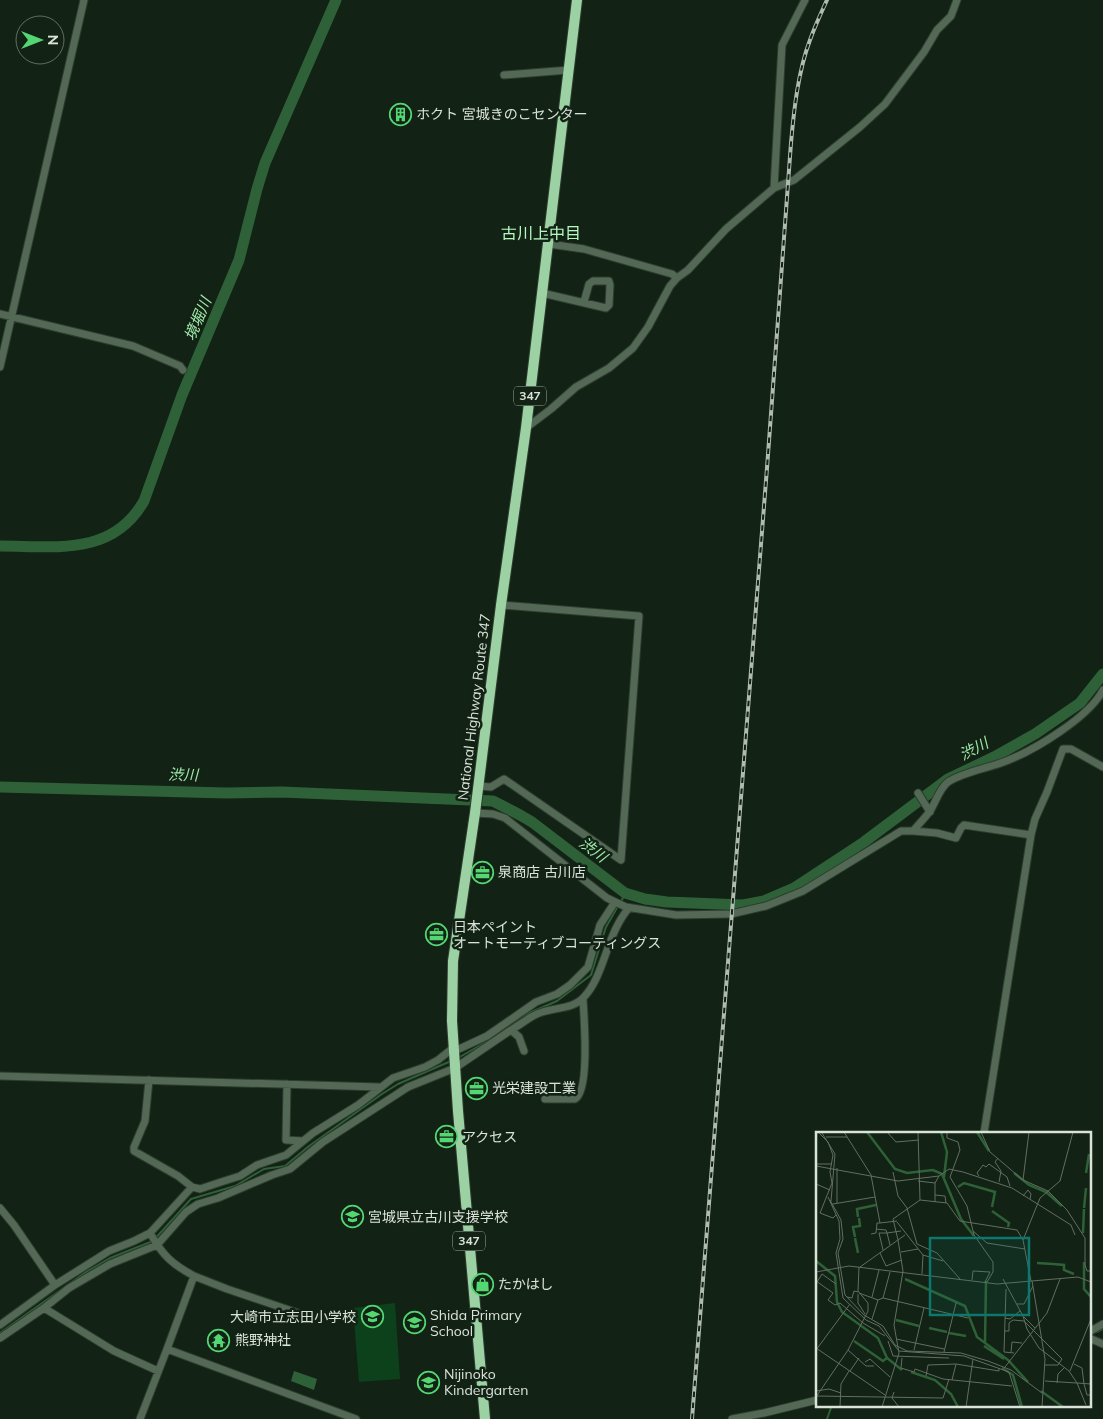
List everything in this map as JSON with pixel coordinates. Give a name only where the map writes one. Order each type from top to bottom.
[{"type":"highway","name":"National Highway Route 347","points":[[485,1419],[455,1065],[454,961],[478,789],[500,605],[526,428],[577,0]]},
{"type":"street","points":[[0,367],[84,0]]},
{"type":"street","points":[[774,188],[782,45],[805,0]]},
{"type":"street","points":[[526,428],[576,387],[609,368],[633,348],[648,327],[665,294],[677,278],[688,270],[726,229],[774,188],[794,180],[860,127],[885,104],[924,52],[937,30],[951,16],[957,0]]},
{"type":"street","points":[[504,75],[570,70]]},
{"type":"street","points":[[549,244],[606,254],[672,274],[677,278]]},
{"type":"street","points":[[542,293],[606,308],[608,305],[609,281],[589,284],[584,302]]},
{"type":"street","points":[[0,314],[133,346],[180,366],[183,370]]},
{"type":"street","points":[[478,789],[491,787],[504,780],[620,860],[639,616],[500,605]]},
{"type":"street","points":[[913,832],[930,812],[942,789],[948,782],[1006,761],[1053,735],[1082,714],[1099,698],[1103,690]]},
{"type":"street","points":[[984,1132],[1035,819],[1062,749],[1071,749],[1103,767]]},
{"type":"street","points":[[918,793],[930,812]]},
{"type":"street","points":[[475,811],[505,818],[581,879],[617,903],[628,907],[676,915],[731,914],[766,906],[803,891],[901,832],[937,833],[956,838],[960,828],[964,825],[1031,835]]},
{"type":"street","points":[[149,1080],[145,1121],[134,1146],[134,1151],[178,1176],[192,1187],[200,1188],[240,1176],[257,1165],[286,1155],[393,1078],[438,1060],[454,1050],[487,1036],[536,1002],[557,994],[570,985],[590,964],[600,925],[617,903]]},
{"type":"street","points":[[0,1338],[69,1288],[110,1264],[156,1244],[186,1212],[198,1204],[218,1198],[290,1169],[323,1142],[408,1087],[455,1065],[538,1014],[572,1005],[583,999],[591,989],[615,929],[628,907]]},
{"type":"street","points":[[545,1099],[575,1099],[579,1095],[584,1068],[583,999]]},
{"type":"street","points":[[511,1030],[519,1037],[524,1051]]},
{"type":"street","points":[[0,1076],[379,1087]]},
{"type":"street","points":[[287,1084],[286,1140],[303,1141]]},
{"type":"street","points":[[0,1325],[55,1285],[109,1251],[151,1234],[192,1187]]},
{"type":"street","points":[[0,1208],[14,1225],[55,1285]]},
{"type":"street","points":[[151,1234],[156,1244],[174,1265],[194,1276],[300,1314]]},
{"type":"street","points":[[140,1419],[194,1276]]},
{"type":"street","points":[[39,1298],[44,1306],[114,1351],[158,1371]]},
{"type":"street","points":[[1090,1331],[1103,1324]]},
{"type":"street","points":[[1090,1338],[1103,1344]]},
{"type":"street","points":[[167,1349],[356,1419]]},
{"type":"street","points":[[732,1419],[816,1400]]},
{"type":"shaded area","points":[[395,1303],[400,1379],[359,1382],[353,1308]]},
{"type":"shaded area","points":[[294,1371],[317,1379],[314,1390],[291,1381]]},
{"type":"waterway","name":"境堀川","points":[[0,546],[61,547],[99,540],[116,532],[131,519],[144,501],[182,395],[239,260],[265,163],[336,0]]},
{"type":"waterway","name":"渋川","points":[[0,787],[226,793],[282,792],[493,801],[532,822],[625,893],[645,899],[667,902],[743,905],[764,901],[794,888],[864,842],[948,779],[994,757],[1035,734],[1080,703],[1103,674]]},
{"type":"waterway","points":[[621,902],[625,893]]},
{"type":"waterway","points":[[507,1028],[529,1013],[557,1001],[591,975],[606,927],[618,906]]},
{"type":"waterway","points":[[458,1058],[493,1038]]},
{"type":"waterway","points":[[0,1333],[86,1272],[110,1258],[153,1241],[191,1199],[235,1186],[264,1169],[285,1166],[309,1146],[382,1094],[398,1084],[451,1061]]},
{"type":"waterway","points":[[1097,1332],[1103,1329]]},
{"type":"waterway","points":[[827,1419],[832,1406]]},
{"type":"railway","points":[[692,1419],[792,130],[802,65],[827,0]]},
{"type":"place","name":"ホクト 宮城きのこセンター","points":[[400,114]]},
{"type":"place","name":"泉商店 古川店","points":[[482,872]]},
{"type":"place","name":"日本ペイント オートモーティブコーティングス","points":[[437,935]]},
{"type":"place","name":"光栄建設工業","points":[[476,1088]]},
{"type":"place","name":"アクセス","points":[[446,1137]]},
{"type":"place","name":"宮城県立古川支援学校","points":[[352,1217]]},
{"type":"place","name":"たかはし","points":[[482,1284]]},
{"type":"place","name":"大崎市立志田小学校","points":[[372,1317]]},
{"type":"place","name":"Shida Primary School","points":[[414,1323]]},
{"type":"place","name":"熊野神社","points":[[219,1340]]},
{"type":"place","name":"Nijinoko Kindergarten","points":[[428,1382]]},
{"type":"district","name":"古川上中目","points":[[541,233]]}]
